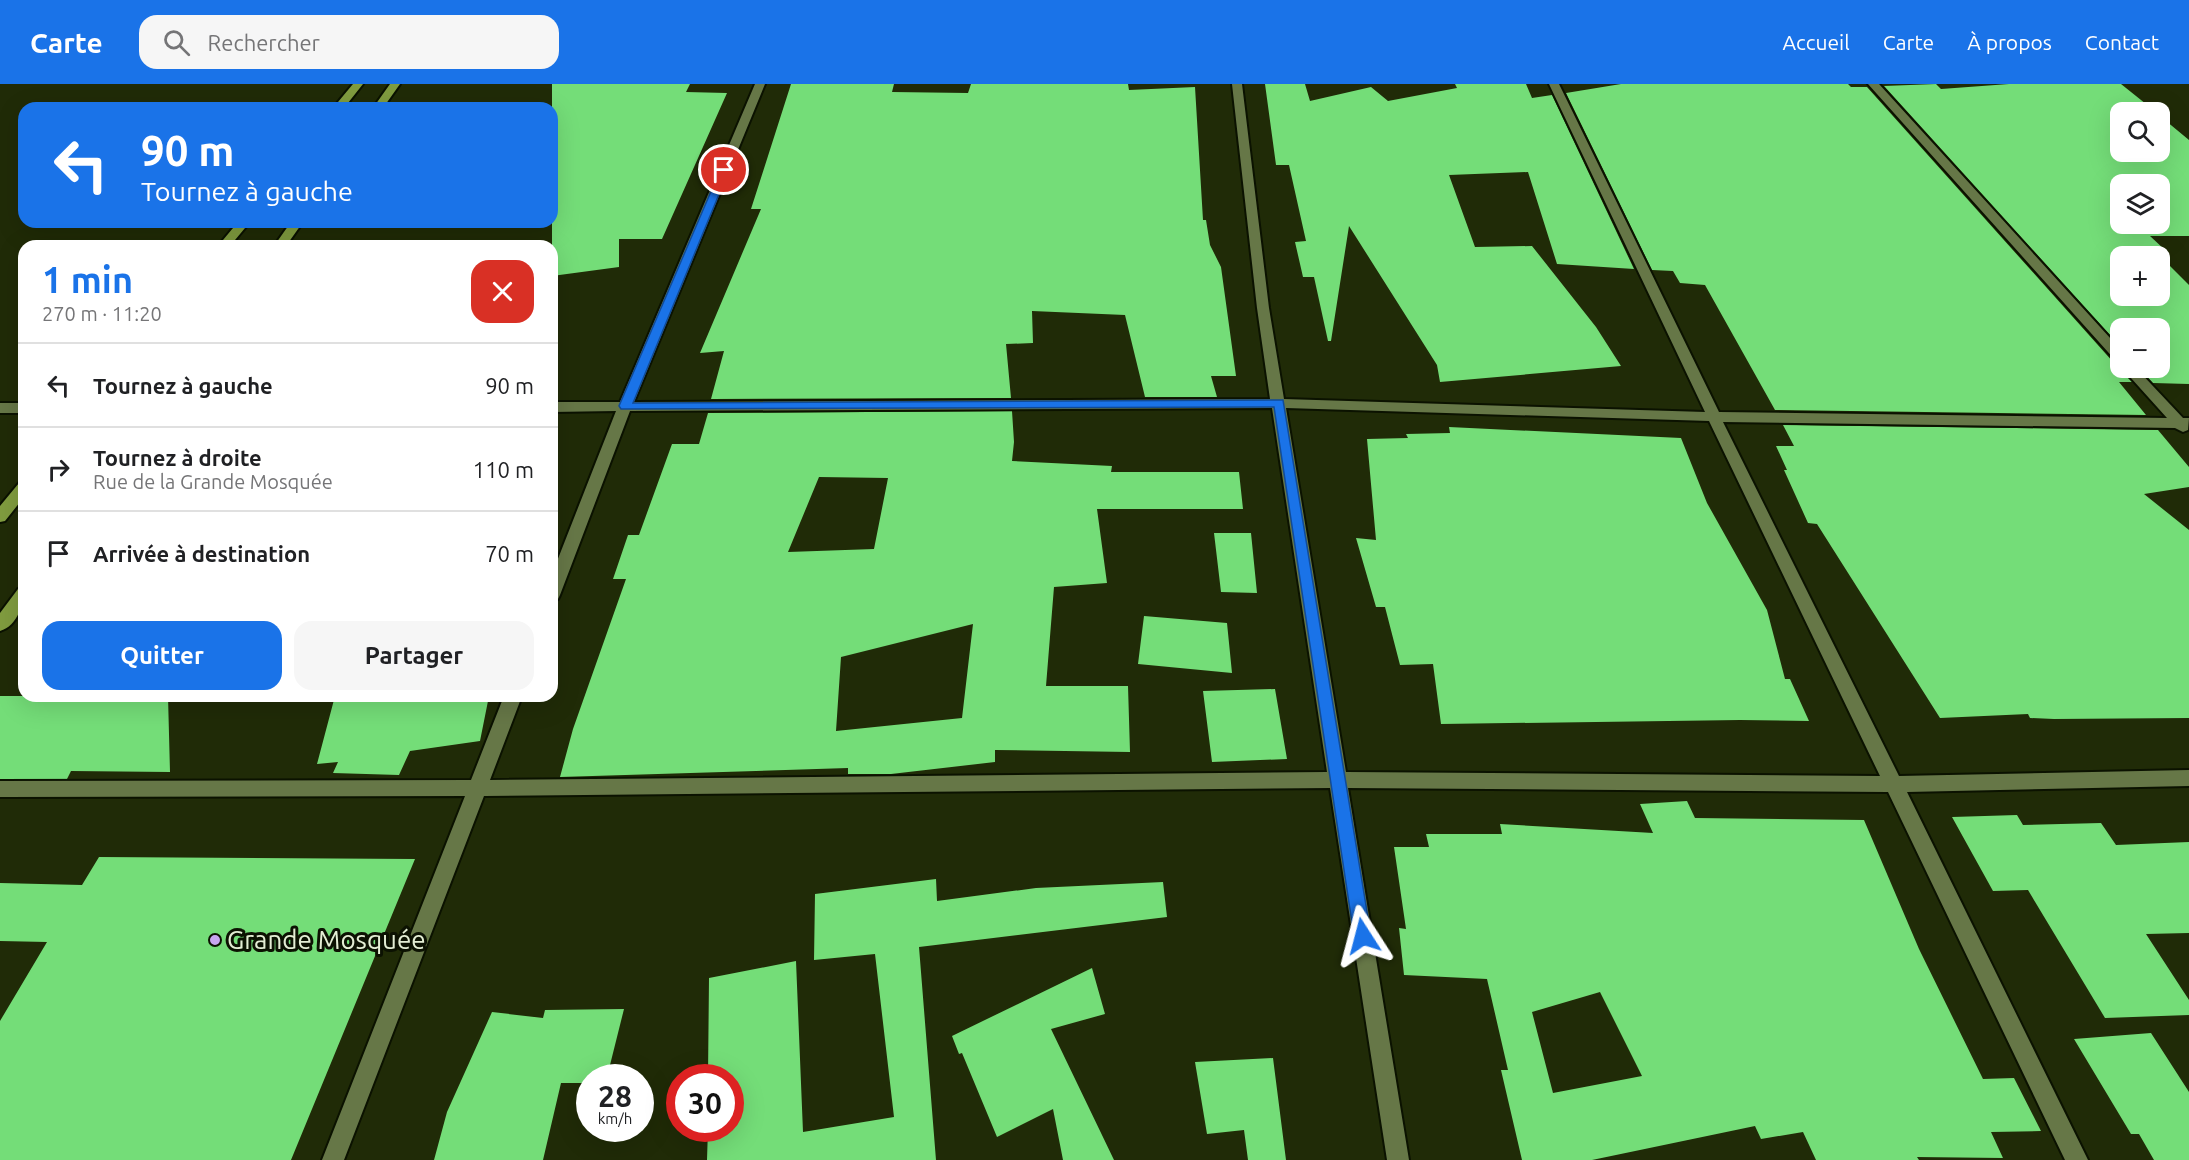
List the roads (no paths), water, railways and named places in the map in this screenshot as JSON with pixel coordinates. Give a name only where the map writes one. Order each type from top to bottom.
[{"type":"main road","points":[[343,102],[358,84]]},
{"type":"main road","points":[[382,102],[395,84]]},
{"type":"main road","points":[[229,240],[239,228]]},
{"type":"main road","points":[[0,517],[18,494]]},
{"type":"main road","points":[[0,625],[18,601]]},
{"type":"street","points":[[558,579],[625,406],[760,84]]},
{"type":"street","points":[[1237,84],[1263,308],[1398,1160]]},
{"type":"street","points":[[1554,84],[2077,1160]]},
{"type":"street","points":[[1873,84],[2110,346]]},
{"type":"street","points":[[2139,378],[2186,427]]},
{"type":"street","points":[[558,407],[1279,403],[1714,417],[2186,427]]},
{"type":"street","points":[[0,408],[18,408]]},
{"type":"street","points":[[333,1160],[511,702]]},
{"type":"street","points":[[0,789],[477,788],[1338,780],[1893,784],[2189,778]]},
{"type":"place","name":"Grande Mosquée","points":[[215,940]]}]
